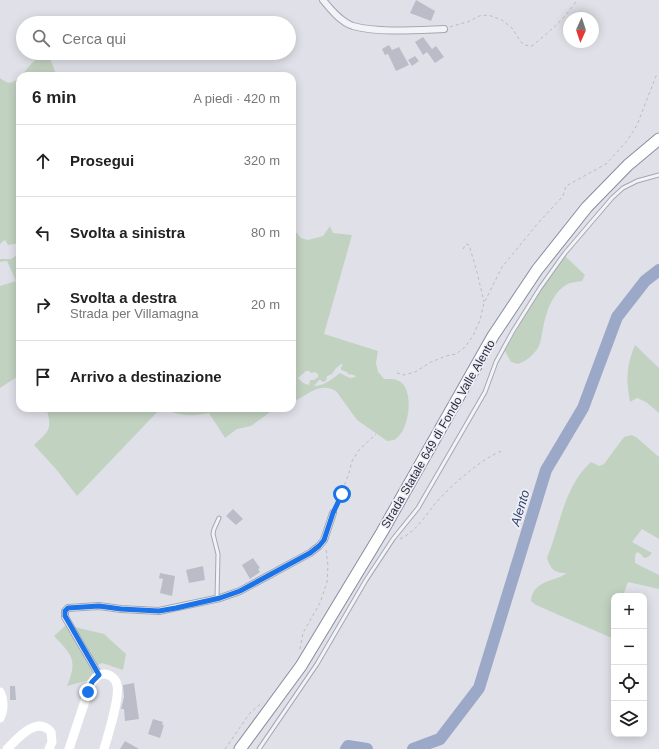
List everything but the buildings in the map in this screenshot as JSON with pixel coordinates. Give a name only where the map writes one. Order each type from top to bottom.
[{"type":"highway","name":"Strada Statale 649 di Fondo Valle Alento","points":[[240,749],[301,666],[382,532],[494,336],[537,270],[587,207],[628,165],[659,139]]},
{"type":"main road","points":[[69,749],[90,686],[95,678],[103,674],[111,676],[115,680],[118,689],[104,749]]},
{"type":"main road","points":[[0,692],[3,701],[3,708],[0,718]]},
{"type":"main road","points":[[7,749],[27,731],[38,726],[44,726],[51,732],[52,742],[49,749]]},
{"type":"street","points":[[323,0],[328,8],[340,19],[353,26],[369,29],[395,30],[444,29]]},
{"type":"street","points":[[99,675],[65,616],[65,611],[68,608],[99,606],[159,611],[217,598],[240,591],[310,553],[319,546],[324,540],[333,513]]},
{"type":"lane","points":[[259,749],[317,664],[366,580],[389,545],[418,508],[485,392],[496,362],[513,331],[540,288],[565,253],[612,198],[623,188],[637,181],[659,175]]},
{"type":"lane","points":[[217,598],[218,554],[214,529],[219,518]]},
{"type":"path","points":[[444,29],[470,21],[479,16],[488,15],[502,20],[512,28],[524,45],[532,46],[564,18],[577,0]]},
{"type":"path","points":[[397,373],[404,375],[409,374],[436,360],[456,354],[466,347],[473,336],[480,320],[484,303],[502,267],[539,222],[563,196],[566,186],[606,164],[628,141],[637,125],[656,76],[659,74]]},
{"type":"path","points":[[463,249],[464,245],[469,245],[484,303]]},
{"type":"path","points":[[333,513],[344,487],[352,461],[359,450],[376,434]]},
{"type":"path","points":[[389,545],[408,535],[420,524],[435,503],[483,460],[502,451]]},
{"type":"path","points":[[300,654],[303,633],[320,603],[327,582],[328,566],[324,540]]},
{"type":"path","points":[[225,749],[250,713],[267,698]]},
{"type":"green space","points":[[35,60],[50,60],[55,72],[24,72]]},
{"type":"green space","points":[[0,78],[8,83],[16,80],[16,244],[8,245],[5,240],[0,244]]},
{"type":"green space","points":[[330,226],[333,233],[352,235],[324,334],[378,351],[376,363],[378,372],[384,379],[400,381],[406,388],[409,404],[406,422],[399,436],[394,440],[387,441],[357,420],[336,391],[330,388],[313,390],[296,400],[296,232],[301,238],[308,240],[323,236]],"holes":[[[341,364],[343,365],[341,370],[356,377],[350,378],[340,373],[331,380],[318,386],[314,386],[319,380],[322,382],[326,381],[327,376],[332,374]],[[306,371],[311,373],[315,372],[318,374],[318,377],[314,380],[310,380],[309,385],[303,383],[298,378]]]},
{"type":"green space","points":[[16,256],[16,281],[7,261],[0,262],[0,259],[11,259]]},
{"type":"green space","points":[[565,256],[585,275],[582,281],[570,283],[564,286],[551,302],[537,350],[525,361],[518,364],[511,362],[505,351],[530,306]]},
{"type":"green space","points":[[16,281],[16,378],[0,388],[0,286]]},
{"type":"green space","points":[[635,345],[659,368],[659,413],[646,402],[637,398],[630,402],[628,366]]},
{"type":"green space","points":[[47,412],[157,412],[77,496],[56,469],[34,445],[48,429]]},
{"type":"green space","points":[[172,412],[269,413],[251,426],[237,429],[225,438],[209,413],[185,415]]},
{"type":"green space","points":[[631,435],[636,437],[659,457],[659,539],[642,529],[632,542],[652,553],[648,557],[644,558],[637,552],[635,556],[635,563],[659,575],[659,589],[628,582],[624,593],[611,593],[611,638],[536,605],[531,601],[533,594],[540,585],[567,573],[557,572],[554,570],[550,566],[547,558],[564,507],[575,483],[591,462],[599,466],[604,464],[624,437]]},
{"type":"green space","points":[[66,625],[104,634],[126,654],[123,670],[102,663],[98,665],[89,680],[67,686],[72,670],[71,658],[69,653],[54,636]]},
{"type":"waterway","name":"Alento","points":[[413,749],[440,739],[479,688],[546,470],[583,408],[617,317],[645,281],[659,270]]},
{"type":"waterway","name":"Alento","points":[[346,749],[348,746],[367,749]]},
{"type":"route","points":[[88,692],[92,682],[99,675],[64,614],[68,608],[99,606],[159,611],[230,595],[240,591],[310,553],[319,546],[324,540],[333,513],[342,494]]}]
